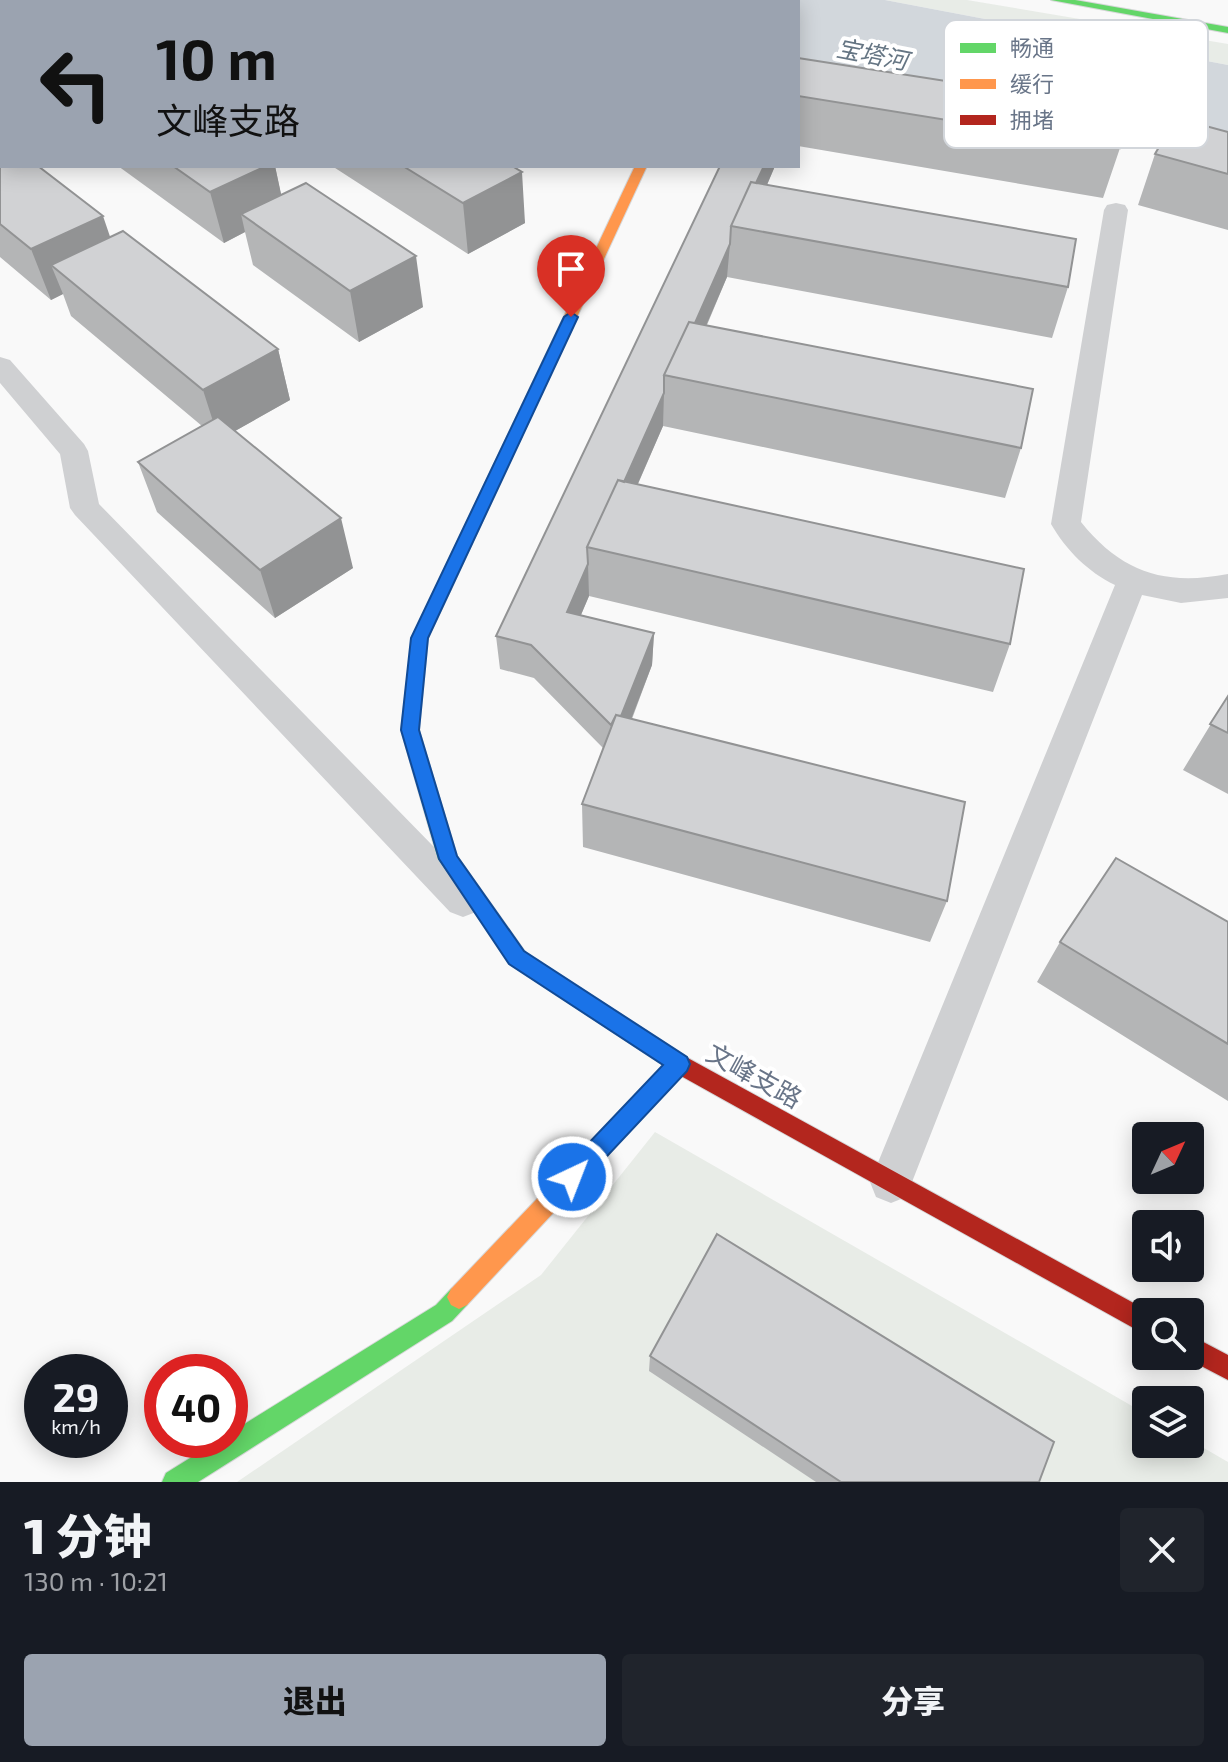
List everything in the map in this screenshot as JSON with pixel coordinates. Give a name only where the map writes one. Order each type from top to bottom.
[{"type":"street","points":[[1056,0],[1171,20]]},
{"type":"street","points":[[1208,27],[1228,30]]},
{"type":"street","name":"文峰支路","points":[[640,168],[420,638],[410,730],[448,859],[516,957],[679,1064],[1132,1315]]},
{"type":"street","points":[[175,1482],[444,1313],[679,1064]]},
{"type":"street","points":[[1204,1355],[1228,1368]]},
{"type":"lane","points":[[1116,210],[1066,524],[1082,548],[1106,568],[1132,581],[1172,592],[1206,592],[1228,586]]},
{"type":"lane","points":[[0,366],[74,451],[85,508],[516,957]]},
{"type":"lane","points":[[891,1182],[1132,581]]},
{"type":"shaded area","points":[[885,0],[967,0],[1086,20],[991,20]]},
{"type":"shaded area","points":[[1208,41],[1228,44],[1228,65],[1208,61]]},
{"type":"shaded area","points":[[655,1132],[1132,1406],[1132,1458],[1204,1458],[1204,1448],[1228,1462],[1228,1482],[237,1482],[541,1275]]},
{"type":"water","name":"宝塔河","points":[[800,0],[885,0],[991,20],[944,20],[944,104],[800,74]]},
{"type":"water","points":[[1208,61],[1228,65],[1228,162],[1160,148],[1208,148]]},
{"type":"building","points":[[800,58],[944,81],[944,120],[800,96]]},
{"type":"building","points":[[1208,127],[1228,132],[1228,174],[1155,154],[1158,148],[1208,148]]},
{"type":"building","points":[[0,168],[41,168],[103,216],[31,249],[0,224]]},
{"type":"building","points":[[176,168],[262,168],[210,192]]},
{"type":"building","points":[[406,168],[515,168],[522,172],[463,203]]},
{"type":"building","points":[[719,168],[763,168],[756,183],[751,182],[731,226],[730,244],[695,323],[689,322],[664,375],[664,393],[624,482],[618,480],[587,547],[588,564],[567,612],[654,633],[621,716],[616,715],[611,725],[531,645],[496,636]]},
{"type":"building","points":[[751,182],[1076,239],[1068,287],[731,226]]},
{"type":"building","points":[[306,183],[416,256],[350,291],[241,214]]},
{"type":"building","points":[[123,231],[278,349],[203,390],[51,265]]},
{"type":"building","points":[[689,322],[1033,389],[1021,448],[664,375]]},
{"type":"building","points":[[218,417],[341,518],[260,570],[138,462]]},
{"type":"building","points":[[618,480],[1024,569],[1010,644],[587,547]]},
{"type":"building","points":[[1228,696],[1228,733],[1210,724]]},
{"type":"building","points":[[616,715],[965,802],[947,901],[582,804]]},
{"type":"building","points":[[1116,858],[1228,922],[1228,1044],[1060,942]]},
{"type":"building","points":[[717,1234],[1054,1442],[1039,1482],[841,1482],[650,1356]]},
{"type":"traffic: fast","points":[[1056,0],[1171,20]]},
{"type":"traffic: fast","points":[[1208,27],[1228,30]]},
{"type":"traffic: fast","points":[[443,589],[420,638],[410,730],[448,859],[519,959]]},
{"type":"traffic: fast","points":[[175,1482],[444,1313],[459,1297]]},
{"type":"traffic: slow","points":[[443,589],[640,168]]},
{"type":"traffic: slow","points":[[459,1297],[679,1064]]},
{"type":"traffic: jam","points":[[519,959],[679,1064],[1132,1315]]},
{"type":"traffic: jam","points":[[1204,1355],[1228,1368]]},
{"type":"route","points":[[571,317],[420,638],[410,730],[448,859],[516,957],[679,1064],[572,1177]]}]
